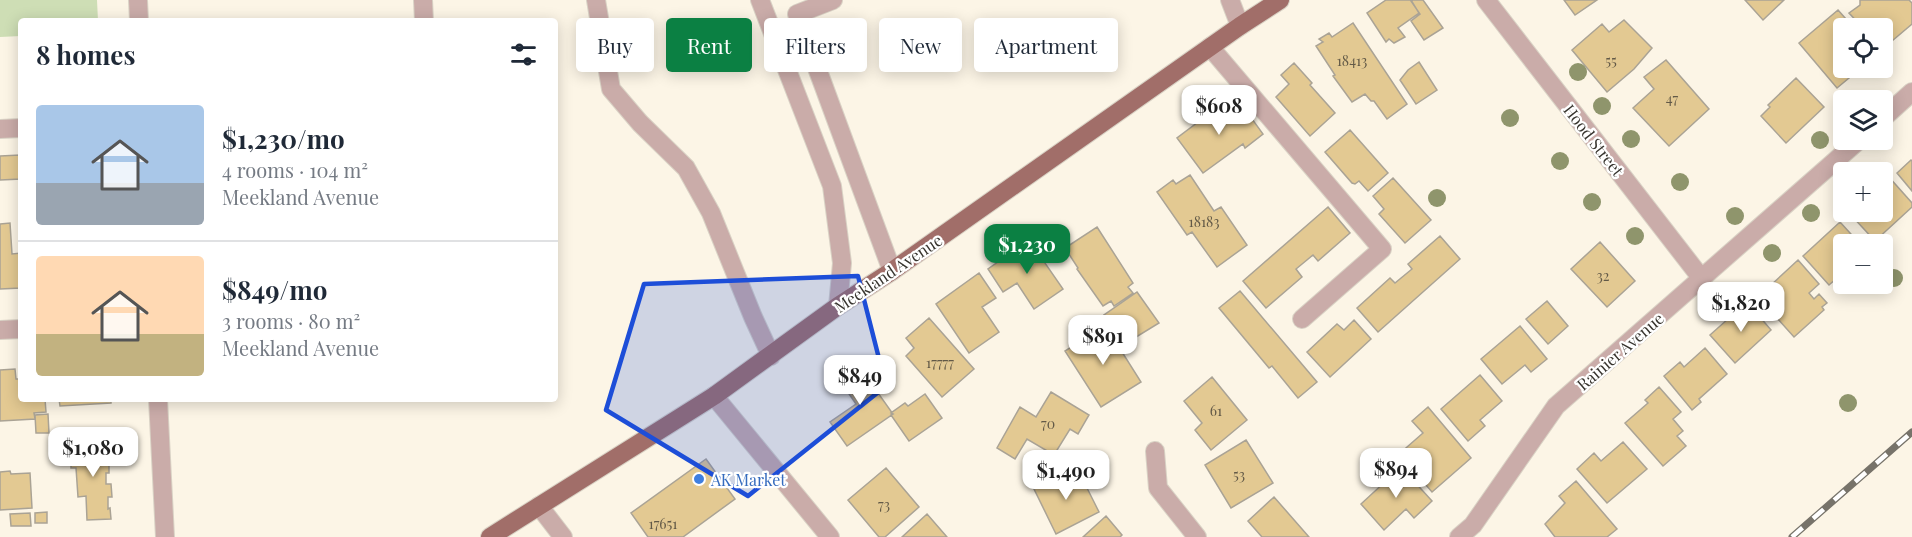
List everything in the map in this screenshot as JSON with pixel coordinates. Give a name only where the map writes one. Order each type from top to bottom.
[{"type":"main road","name":"Meekland Avenue","points":[[490,537],[714,396],[838,306],[892,271],[1280,0]]},
{"type":"street","points":[[138,0],[139,18]]},
{"type":"street","points":[[423,0],[424,18]]},
{"type":"street","points":[[596,0],[611,89],[640,123],[686,168],[711,213],[748,307],[771,356]]},
{"type":"street","points":[[760,0],[832,186],[842,263],[838,306]]},
{"type":"street","points":[[833,0],[797,14],[892,271]]},
{"type":"street","points":[[1230,0],[1240,26]]},
{"type":"street","name":"Hood Street","points":[[1486,0],[1702,279]]},
{"type":"street","points":[[1210,47],[1382,249],[1302,319]]},
{"type":"street","points":[[1893,109],[1912,93]]},
{"type":"street","points":[[0,129],[18,128]]},
{"type":"street","name":"Rainier Avenue","points":[[1459,537],[1473,525],[1556,406],[1848,150]]},
{"type":"street","points":[[0,330],[18,329]]},
{"type":"street","points":[[714,396],[830,537]]},
{"type":"street","points":[[158,402],[165,537]]},
{"type":"street","points":[[1155,451],[1158,488],[1197,537]]},
{"type":"street","points":[[539,506],[563,537]]},
{"type":"highlighted area","points":[[858,276],[886,386],[748,496],[606,410],[644,284]]},
{"type":"green space","points":[[0,0],[97,0],[98,18],[18,18],[18,36],[0,37]]},
{"type":"building","points":[[1386,0],[1411,0],[1419,13],[1398,28],[1405,37],[1394,43],[1389,39],[1386,42],[1367,13]]},
{"type":"building","points":[[1423,0],[1443,28],[1424,40],[1411,21],[1420,14],[1411,1]]},
{"type":"building","points":[[1564,0],[1597,0],[1575,15]]},
{"type":"building","points":[[1745,0],[1784,0],[1763,20]]},
{"type":"building","points":[[1860,0],[1909,0],[1912,3],[1912,24],[1893,40],[1893,18],[1854,18],[1849,13],[1860,5]]},
{"type":"building","points":[[1838,10],[1845,18],[1833,18],[1833,78],[1849,78],[1837,88],[1799,43]]},
{"type":"building","points":[[1624,20],[1652,48],[1634,69],[1607,92],[1572,50],[1602,24],[1609,32]]},
{"type":"building","points":[[1353,23],[1407,104],[1387,119],[1374,101],[1371,101],[1365,94],[1352,102],[1333,76],[1335,75],[1316,46],[1323,42],[1319,39],[1329,33],[1332,37]]},
{"type":"building","points":[[1666,60],[1709,109],[1669,146],[1633,108],[1654,89],[1644,77]]},
{"type":"building","points":[[1419,62],[1437,90],[1416,104],[1400,80]]},
{"type":"building","points":[[1294,63],[1335,113],[1310,136],[1276,97],[1289,84],[1281,75]]},
{"type":"building","points":[[1796,78],[1824,107],[1786,143],[1761,116],[1770,107],[1768,105]]},
{"type":"building","points":[[1222,104],[1230,115],[1242,105],[1263,134],[1245,148],[1243,144],[1203,173],[1177,138]]},
{"type":"building","points":[[1350,130],[1388,173],[1368,191],[1359,181],[1352,183],[1325,152]]},
{"type":"building","points":[[18,155],[18,179],[0,180],[0,156]]},
{"type":"building","points":[[1912,161],[1912,191],[1897,173]]},
{"type":"building","points":[[1190,175],[1214,211],[1221,207],[1247,245],[1217,267],[1192,232],[1187,235],[1157,192],[1173,180],[1176,184]]},
{"type":"building","points":[[1393,178],[1431,220],[1405,243],[1379,214],[1384,209],[1373,196]]},
{"type":"building","points":[[1893,182],[1912,203],[1912,207],[1883,234],[1869,234],[1857,222],[1893,222]]},
{"type":"building","points":[[1328,207],[1350,233],[1318,261],[1313,255],[1296,269],[1302,277],[1266,308],[1243,281]]},
{"type":"building","points":[[1840,222],[1851,234],[1833,234],[1833,282],[1829,285],[1803,256]]},
{"type":"building","points":[[10,223],[12,254],[18,253],[18,288],[0,289],[0,224]]},
{"type":"building","points":[[1097,227],[1133,283],[1128,287],[1133,293],[1114,306],[1111,301],[1103,306],[1065,248]]},
{"type":"building","points":[[1440,236],[1460,259],[1378,332],[1357,308],[1390,278],[1395,283],[1412,269],[1408,264]]},
{"type":"building","points":[[1029,240],[1063,289],[1034,309],[1017,283],[1003,292],[988,269]]},
{"type":"building","points":[[1600,242],[1635,281],[1607,307],[1571,269]]},
{"type":"building","points":[[1798,260],[1819,284],[1809,293],[1814,299],[1819,294],[1827,303],[1822,307],[1824,310],[1794,337],[1758,297]]},
{"type":"building","points":[[979,273],[996,298],[982,307],[999,332],[969,353],[936,304]]},
{"type":"building","points":[[1240,291],[1317,382],[1298,398],[1272,366],[1269,368],[1219,308]]},
{"type":"building","points":[[1137,292],[1159,323],[1128,342],[1104,315]]},
{"type":"building","points":[[1547,301],[1568,326],[1548,344],[1526,319]]},
{"type":"building","points":[[1747,302],[1771,330],[1735,363],[1710,335]]},
{"type":"building","points":[[929,318],[974,369],[942,397],[906,356],[914,348],[906,338]]},
{"type":"building","points":[[1354,320],[1371,339],[1330,377],[1307,352],[1337,324],[1344,330]]},
{"type":"building","points":[[1105,325],[1141,382],[1101,407],[1065,351]]},
{"type":"building","points":[[1520,326],[1547,359],[1531,372],[1525,365],[1502,384],[1481,359]]},
{"type":"building","points":[[1705,348],[1727,374],[1699,399],[1701,402],[1692,410],[1664,376],[1680,362],[1684,367]]},
{"type":"building","points":[[856,362],[893,414],[847,446],[830,422],[856,404],[836,375]]},
{"type":"building","points":[[15,369],[16,379],[18,379],[18,402],[45,402],[46,412],[34,413],[35,419],[0,421],[0,370]]},
{"type":"building","points":[[1480,375],[1502,401],[1480,420],[1485,426],[1468,441],[1441,409]]},
{"type":"building","points":[[1212,377],[1247,420],[1211,450],[1195,430],[1202,423],[1184,401]]},
{"type":"building","points":[[1659,387],[1681,412],[1673,419],[1683,431],[1677,436],[1686,446],[1663,466],[1625,423],[1648,403],[1645,400]]},
{"type":"building","points":[[1051,392],[1089,415],[1078,434],[1070,429],[1054,455],[1027,439],[1015,459],[997,448],[1020,407],[1036,417]]},
{"type":"building","points":[[925,394],[942,418],[909,441],[891,413],[905,403],[908,406]]},
{"type":"building","points":[[59,402],[111,402],[111,403],[60,406]]},
{"type":"building","points":[[1428,407],[1471,458],[1432,492],[1399,454],[1423,433],[1412,421]]},
{"type":"building","points":[[48,414],[49,433],[36,433],[35,415]]},
{"type":"building","points":[[1246,440],[1273,483],[1231,508],[1205,465]]},
{"type":"building","points":[[1623,442],[1647,469],[1607,503],[1577,469],[1594,453],[1601,461]]},
{"type":"building","points":[[108,444],[110,460],[109,473],[106,473],[106,484],[111,484],[112,497],[108,497],[108,509],[110,508],[111,519],[87,520],[86,496],[78,497],[76,468],[71,468],[71,445]]},
{"type":"building","name":"AK Market","points":[[706,459],[735,499],[683,537],[648,537],[631,513]]},
{"type":"building","points":[[1401,467],[1432,501],[1414,518],[1406,509],[1384,530],[1361,504]]},
{"type":"building","points":[[886,468],[919,507],[885,537],[879,537],[848,500]]},
{"type":"building","points":[[1077,468],[1099,512],[1056,534],[1034,489]]},
{"type":"building","points":[[10,471],[11,474],[30,473],[32,508],[0,510],[0,472]]},
{"type":"building","points":[[1576,481],[1617,529],[1607,537],[1555,537],[1545,524],[1565,503],[1559,496]]},
{"type":"building","points":[[1274,497],[1309,537],[1262,537],[1248,521]]},
{"type":"building","points":[[47,512],[47,523],[35,523],[35,513]]},
{"type":"building","points":[[30,513],[31,526],[11,526],[10,514]]},
{"type":"building","points":[[927,514],[947,537],[902,537]]},
{"type":"building","points":[[1106,516],[1122,535],[1120,537],[1083,537]]},
{"type":"railway","points":[[1792,537],[1912,432]]},
{"type":"place","name":"AK Market","points":[[699,479]]}]
